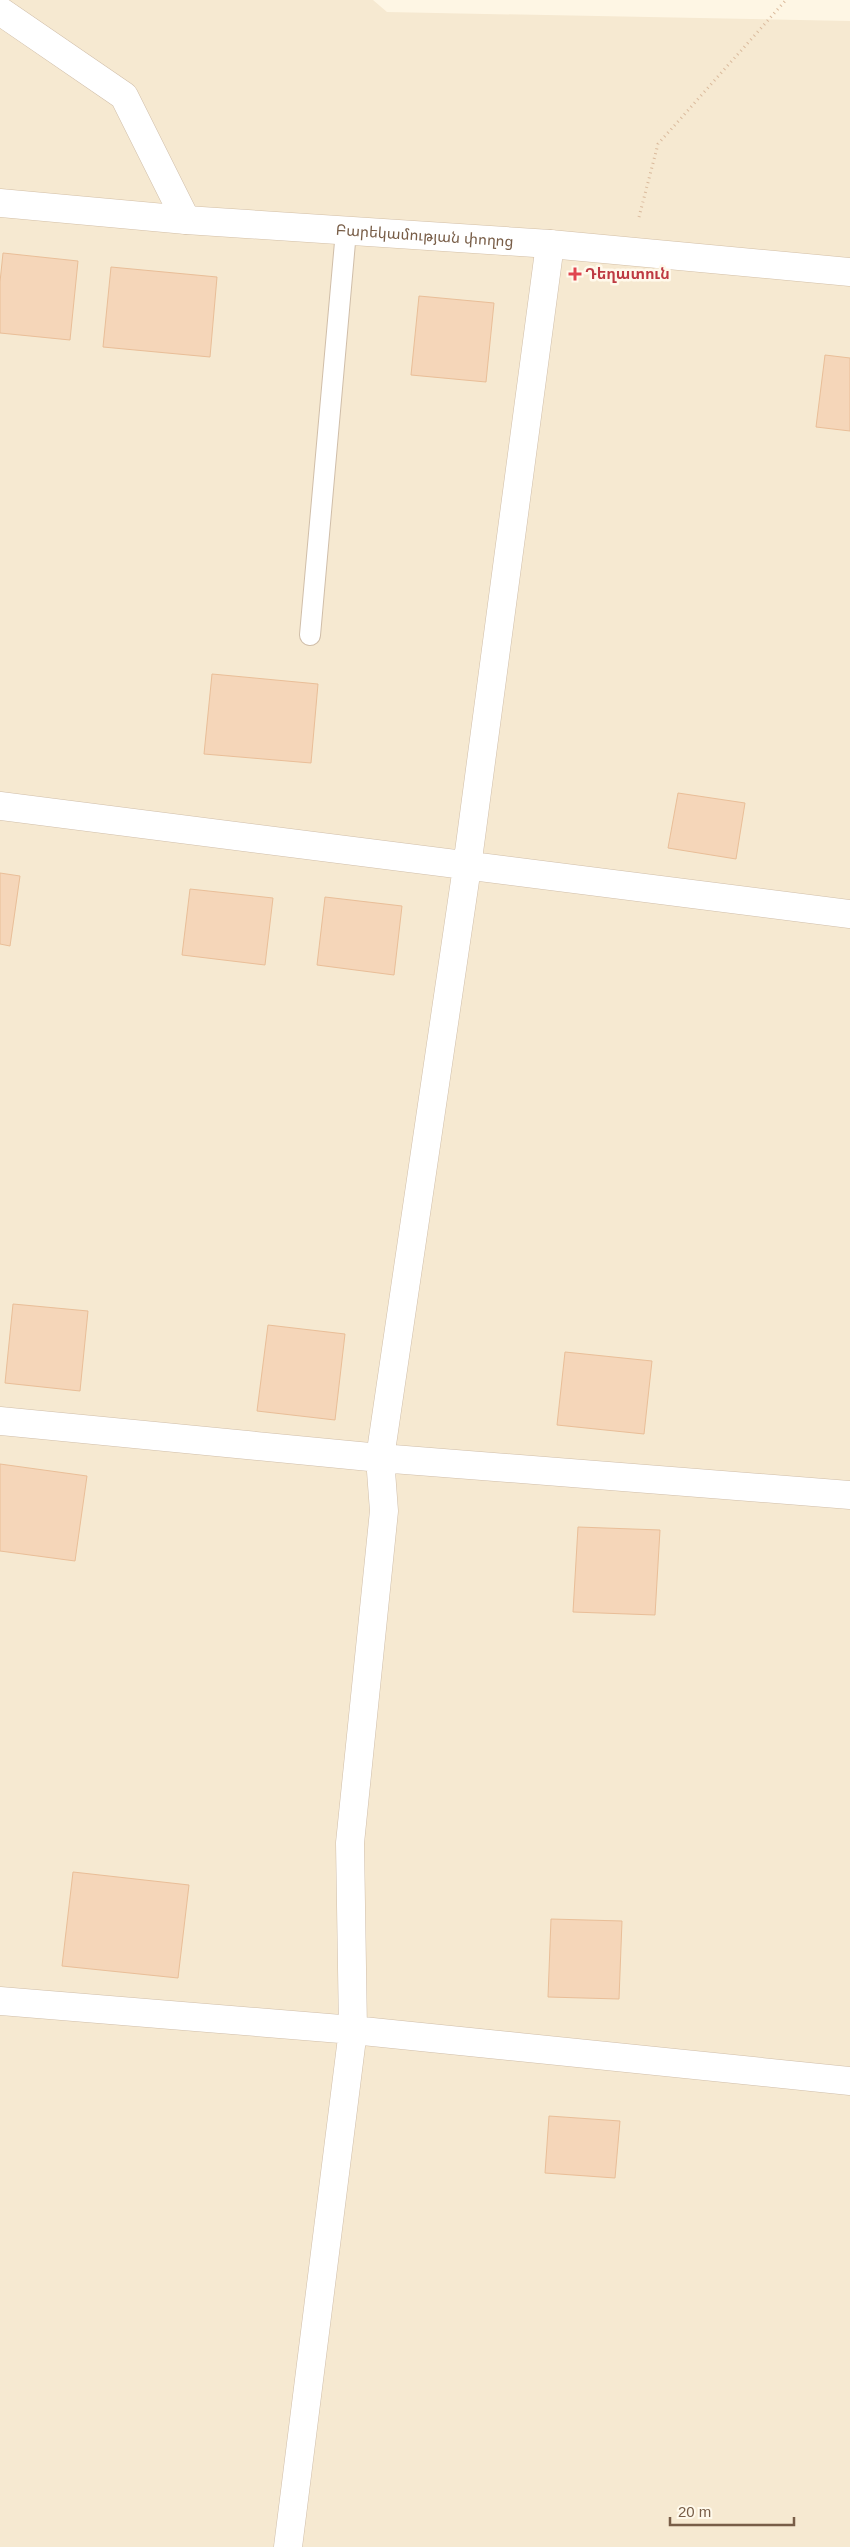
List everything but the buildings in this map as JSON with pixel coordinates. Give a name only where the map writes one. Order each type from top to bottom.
[{"type":"street","points":[[0,11],[124,96],[186,220]]},
{"type":"street","name":"Բարեկամության փողոց","points":[[0,202],[186,220],[550,244],[850,272]]},
{"type":"street","points":[[288,2547],[353,2030],[350,1843],[384,1511],[380,1458],[467,867],[550,244]]},
{"type":"street","points":[[0,806],[467,867],[850,914]]},
{"type":"street","points":[[0,1421],[380,1458],[850,1495]]},
{"type":"street","points":[[0,2001],[353,2030],[850,2081]]},
{"type":"lane","points":[[310,635],[346,231]]},
{"type":"path","points":[[630,251],[658,144],[786,0]]},
{"type":"shaded area","points":[[0,0],[373,0],[387,12],[850,21],[850,2547],[0,2547]]},
{"type":"place","name":"Դեղատուն","points":[[575,274]]}]
